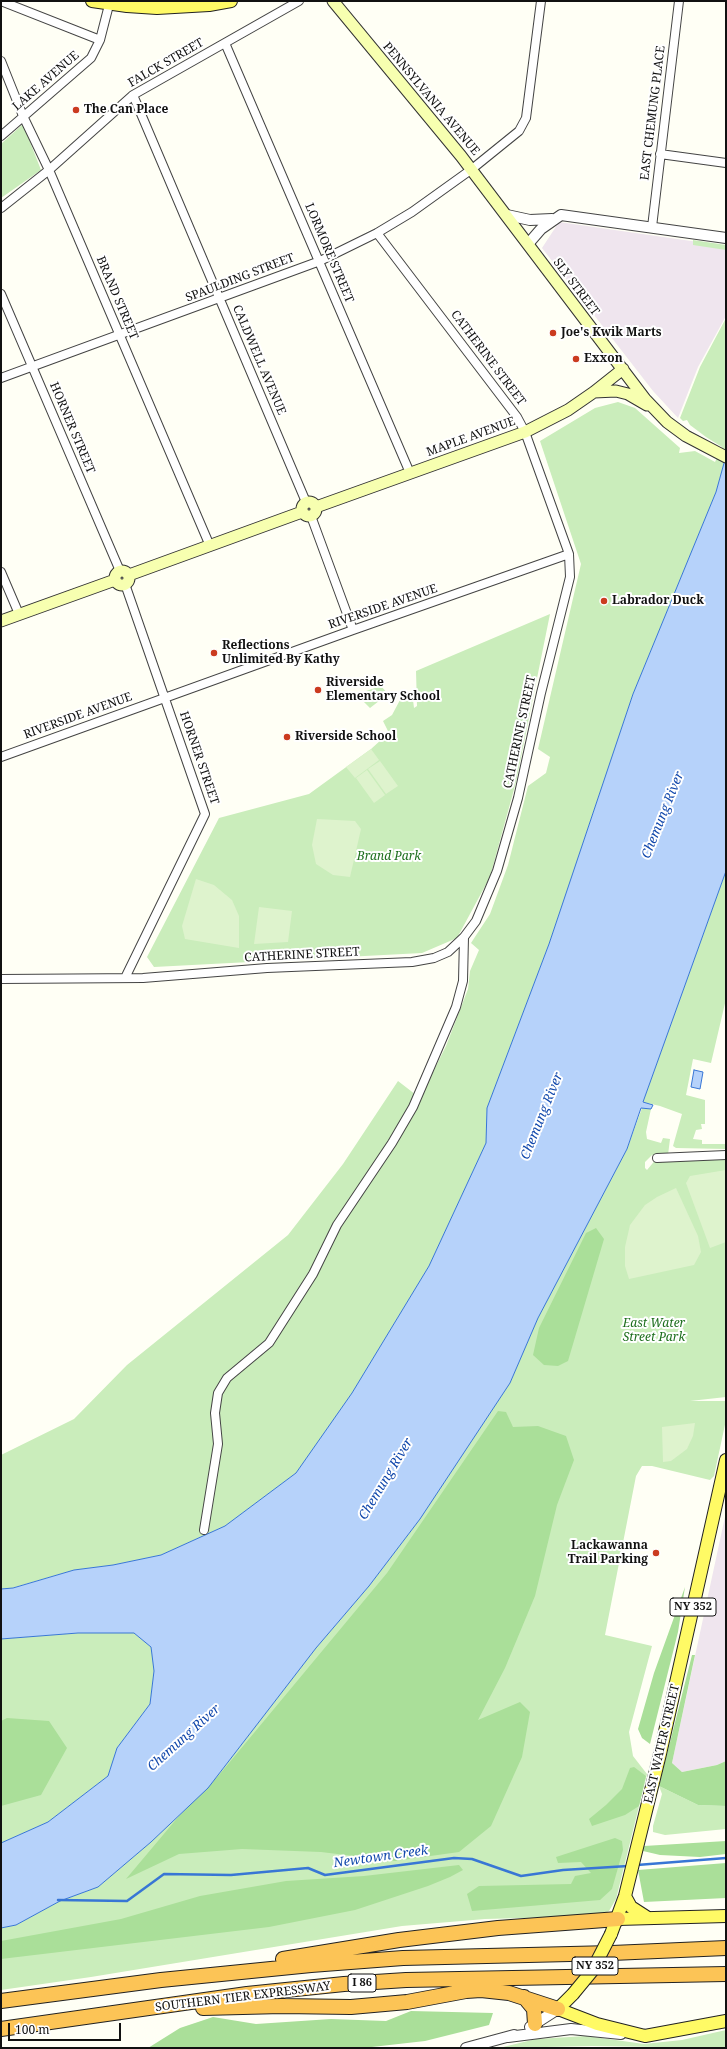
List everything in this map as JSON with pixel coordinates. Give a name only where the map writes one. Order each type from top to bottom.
[{"type":"highway","points":[[160,1980],[399,1940],[498,1928],[618,1919]]},
{"type":"highway","name":"SOUTHERN TIER EXPRESSWAY","points":[[1,2001],[160,1980],[311,1965],[403,1958],[612,1953],[726,1948]]},
{"type":"highway","name":"SOUTHERN TIER EXPRESSWAY","points":[[1,2029],[247,1994],[344,1984],[406,1980],[726,1974]]},
{"type":"highway","points":[[143,2009],[173,2011],[229,2007],[350,2007],[407,2002],[466,1991],[481,1990],[509,1993],[558,2009]]},
{"type":"highway","points":[[524,1997],[534,2009],[534,2024]]},
{"type":"main road","points":[[92,1],[175,8],[209,6],[231,1]]},
{"type":"main road","name":"PENNSYLVANIA AVENUE","points":[[333,1],[472,169],[528,244]]},
{"type":"main road","name":"SLY STREET","points":[[528,244],[653,408],[686,436],[722,456]]},
{"type":"main road","name":"MAPLE AVENUE","points":[[1,621],[525,432],[568,410],[623,369]]},
{"type":"main road","points":[[594,392],[616,391],[628,394],[653,408]]},
{"type":"main road","name":"EAST WATER STREET","points":[[558,2009],[584,1982],[599,1960],[618,1919],[627,1891],[660,1754],[726,1460]]},
{"type":"main road","points":[[627,1891],[632,1907],[649,1918]]},
{"type":"main road","points":[[618,1919],[726,1916]]},
{"type":"main road","points":[[558,2009],[597,2024],[645,2036],[726,2021]]},
{"type":"street","points":[[1,1],[100,40]]},
{"type":"street","name":"FALCK STREET","points":[[1,208],[49,170],[133,95],[298,1]]},
{"type":"street","name":"SPAULDING STREET","points":[[1,378],[220,299],[320,261],[377,233],[412,212],[472,169],[519,130],[526,118],[541,1]]},
{"type":"street","name":"EAST CHEMUNG PLACE","points":[[652,227],[679,1]]},
{"type":"street","name":"LAKE AVENUE","points":[[1,136],[91,58],[100,40],[110,2]]},
{"type":"street","name":"LORMORE STREET","points":[[225,42],[410,473]]},
{"type":"street","name":"BRAND STREET","points":[[1,61],[23,116],[49,170],[210,546]]},
{"type":"street","name":"CALDWELL AVENUE","points":[[133,95],[309,510],[353,630]]},
{"type":"street","points":[[660,154],[726,163]]},
{"type":"street","points":[[507,215],[530,220],[552,219],[561,215],[726,238]]},
{"type":"street","points":[[528,244],[552,219]]},
{"type":"street","name":"CATHERINE STREET","points":[[1,979],[125,978],[267,968],[412,962],[434,958],[448,952],[464,937],[476,921],[487,896],[518,798],[541,693],[570,577],[570,554],[525,432],[517,417],[377,233]]},
{"type":"street","name":"HORNER STREET","points":[[1,294],[122,578],[205,814],[125,978]]},
{"type":"street","name":"RIVERSIDE AVENUE","points":[[1,757],[353,630],[570,554]]},
{"type":"street","points":[[1,572],[19,614]]},
{"type":"street","points":[[204,1530],[218,1444],[215,1413],[218,1392],[227,1378],[270,1343],[312,1274],[337,1225],[392,1143],[413,1107],[456,1007],[463,981],[464,937]]},
{"type":"street","points":[[657,1158],[726,1155]]},
{"type":"street","points":[[508,2037],[534,2024],[558,2009]]},
{"type":"street","points":[[466,2048],[508,2037],[571,2030],[645,2036]]},
{"type":"shaded area","points":[[559,222],[726,246],[726,316],[698,367],[678,418],[653,391],[542,248]]},
{"type":"shaded area","points":[[726,1512],[726,1761],[717,1765],[682,1772],[672,1763]]},
{"type":"green space","points":[[23,124],[41,170],[1,198],[1,144]]},
{"type":"green space","points":[[693,240],[726,245],[726,250],[693,245]]},
{"type":"green space","points":[[726,318],[726,456],[716,492],[633,694],[549,944],[487,1108],[486,1143],[429,1266],[352,1393],[296,1473],[225,1526],[161,1555],[113,1565],[74,1570],[12,1588],[1,1589],[1,1455],[74,1419],[127,1365],[288,1235],[343,1164],[398,1081],[420,1098],[446,1046],[468,989],[470,971],[479,950],[471,943],[490,914],[508,865],[528,786],[546,773],[550,757],[538,749],[581,564],[540,441],[595,408],[618,402],[635,408],[680,448],[679,453],[695,451],[715,462],[722,447],[690,425],[687,420],[683,421],[680,418],[700,367]]},
{"type":"green space","name":"Brand Park","points":[[550,614],[516,782],[490,877],[457,938],[422,953],[154,967],[147,957],[219,818],[309,794],[371,749],[392,730],[388,731],[383,721],[392,715],[400,700],[409,697],[413,700],[414,708],[417,706],[416,671]]},
{"type":"green space","points":[[381,686],[388,694],[370,708],[361,699],[360,693]]},
{"type":"green space","points":[[371,749],[379,760],[355,778],[346,767]]},
{"type":"green space","points":[[380,761],[398,786],[386,794],[368,769]]},
{"type":"green space","points":[[367,770],[385,795],[374,803],[356,778]]},
{"type":"green space","points":[[317,819],[355,821],[361,829],[350,877],[333,875],[316,864],[312,845]]},
{"type":"green space","points":[[726,871],[726,999],[711,1063],[693,1059],[686,1095],[705,1100],[705,1124],[701,1124],[702,1129],[696,1130],[693,1139],[702,1140],[702,1144],[726,1144],[726,1149],[676,1148],[673,1146],[682,1114],[643,1102]]},
{"type":"green space","points":[[196,879],[214,885],[232,900],[239,916],[239,948],[185,939],[182,926]]},
{"type":"green space","points":[[259,907],[292,911],[288,942],[254,944]]},
{"type":"green space","name":"East Water Street Park","points":[[642,1108],[651,1109],[646,1132],[647,1139],[661,1143],[663,1138],[670,1139],[668,1155],[652,1155],[645,1162],[645,1168],[647,1170],[657,1158],[726,1155],[726,1397],[690,1401],[726,1401],[726,1420],[714,1476],[710,1480],[652,1466],[642,1466],[636,1476],[605,1635],[652,1646],[629,1732],[633,1756],[647,1774],[616,1899],[609,1911],[599,1916],[485,1919],[402,1926],[91,1977],[1,1990],[1,1928],[16,1925],[60,1901],[98,1887],[151,1842],[208,1788],[316,1648],[369,1586],[420,1519],[510,1383],[538,1318],[627,1149]]},
{"type":"green space","points":[[726,1170],[726,1242],[710,1248],[686,1183],[690,1176]]},
{"type":"green space","points":[[676,1188],[698,1236],[701,1252],[694,1265],[629,1279],[625,1266],[625,1247],[630,1225],[645,1205],[657,1197]]},
{"type":"green space","points":[[596,1228],[604,1239],[568,1361],[558,1366],[544,1365],[533,1355],[539,1328],[586,1233]]},
{"type":"green space","points":[[498,1411],[506,1412],[513,1427],[538,1426],[566,1436],[574,1460],[557,1505],[535,1596],[505,1668],[478,1720],[520,1702],[530,1712],[522,1757],[491,1826],[459,1852],[395,1861],[321,1852],[242,1849],[179,1854],[126,1879],[179,1816],[219,1775],[387,1573]]},
{"type":"green space","points":[[695,1423],[693,1436],[687,1449],[671,1461],[663,1462],[662,1427]]},
{"type":"green space","points":[[685,1587],[678,1632],[650,1744],[642,1738],[638,1729],[654,1673]]},
{"type":"green space","points":[[78,1633],[134,1633],[151,1647],[154,1671],[150,1704],[117,1748],[108,1776],[48,1822],[1,1843],[1,1639]]},
{"type":"green space","points":[[692,1655],[695,1655],[672,1763],[682,1772],[717,1765],[726,1761],[726,1806],[698,1805],[659,1786]]},
{"type":"green space","points":[[7,1718],[49,1721],[67,1748],[41,1795],[1,1806],[1,1721]]},
{"type":"green space","points":[[634,1767],[646,1776],[639,1806],[625,1815],[592,1826],[589,1819],[622,1789],[630,1768]]},
{"type":"green space","points":[[659,1786],[698,1805],[726,1806],[726,1829],[665,1835],[653,1832],[653,1826],[662,1794]]},
{"type":"green space","points":[[615,1838],[622,1841],[623,1850],[612,1889],[600,1900],[472,1911],[467,1894],[479,1886],[571,1884],[575,1876],[591,1873],[581,1862],[558,1863],[556,1857]]},
{"type":"green space","points":[[726,1841],[726,1854],[700,1857],[660,1855],[643,1851],[644,1846]]},
{"type":"green space","points":[[726,1863],[726,1898],[644,1902],[638,1870]]},
{"type":"green space","points":[[459,1865],[463,1870],[450,1877],[428,1886],[355,1910],[269,1927],[1,1959],[1,1941],[121,1919],[200,1896],[286,1881],[364,1876]]},
{"type":"green space","points":[[411,2011],[493,2013],[489,2025],[425,2041],[363,2048],[148,2048],[180,2028],[213,2017],[256,2024],[331,2019],[386,2021]]},
{"type":"green space","points":[[726,2030],[726,2048],[592,2046],[499,2048],[536,2039],[587,2036],[644,2044],[682,2040]]},
{"type":"water","name":"Chemung River","points":[[726,456],[726,871],[643,1102],[653,1105],[651,1109],[641,1108],[627,1149],[538,1318],[510,1383],[420,1519],[369,1586],[316,1648],[208,1788],[151,1842],[98,1887],[60,1901],[16,1925],[1,1928],[1,1843],[48,1822],[108,1776],[117,1748],[150,1704],[154,1671],[151,1647],[134,1633],[78,1633],[1,1639],[1,1589],[13,1588],[74,1570],[113,1565],[161,1555],[225,1526],[296,1473],[352,1393],[429,1266],[486,1143],[487,1108],[549,944],[633,694],[716,492]]},
{"type":"water","points":[[694,1070],[703,1072],[700,1089],[691,1087]]},
{"type":"waterway","name":"Newtown Creek","points":[[58,1900],[127,1901],[164,1874],[231,1875],[308,1868],[325,1875],[454,1858],[472,1859],[521,1876],[563,1870],[628,1866]]},
{"type":"waterway","name":"Newtown Creek","points":[[637,1865],[726,1858]]},
{"type":"place","name":"The Can Place","points":[[76,110]]},
{"type":"place","name":"Joe's Kwik Marts","points":[[553,333]]},
{"type":"place","name":"Exxon","points":[[576,359]]},
{"type":"place","name":"Labrador Duck","points":[[604,601]]},
{"type":"place","name":"Reflections Unlimited By Kathy","points":[[214,653]]},
{"type":"place","name":"Riverside Elementary School","points":[[318,690]]},
{"type":"place","name":"Riverside School","points":[[287,737]]},
{"type":"place","name":"Lackawanna Trail Parking","points":[[656,1553]]}]
